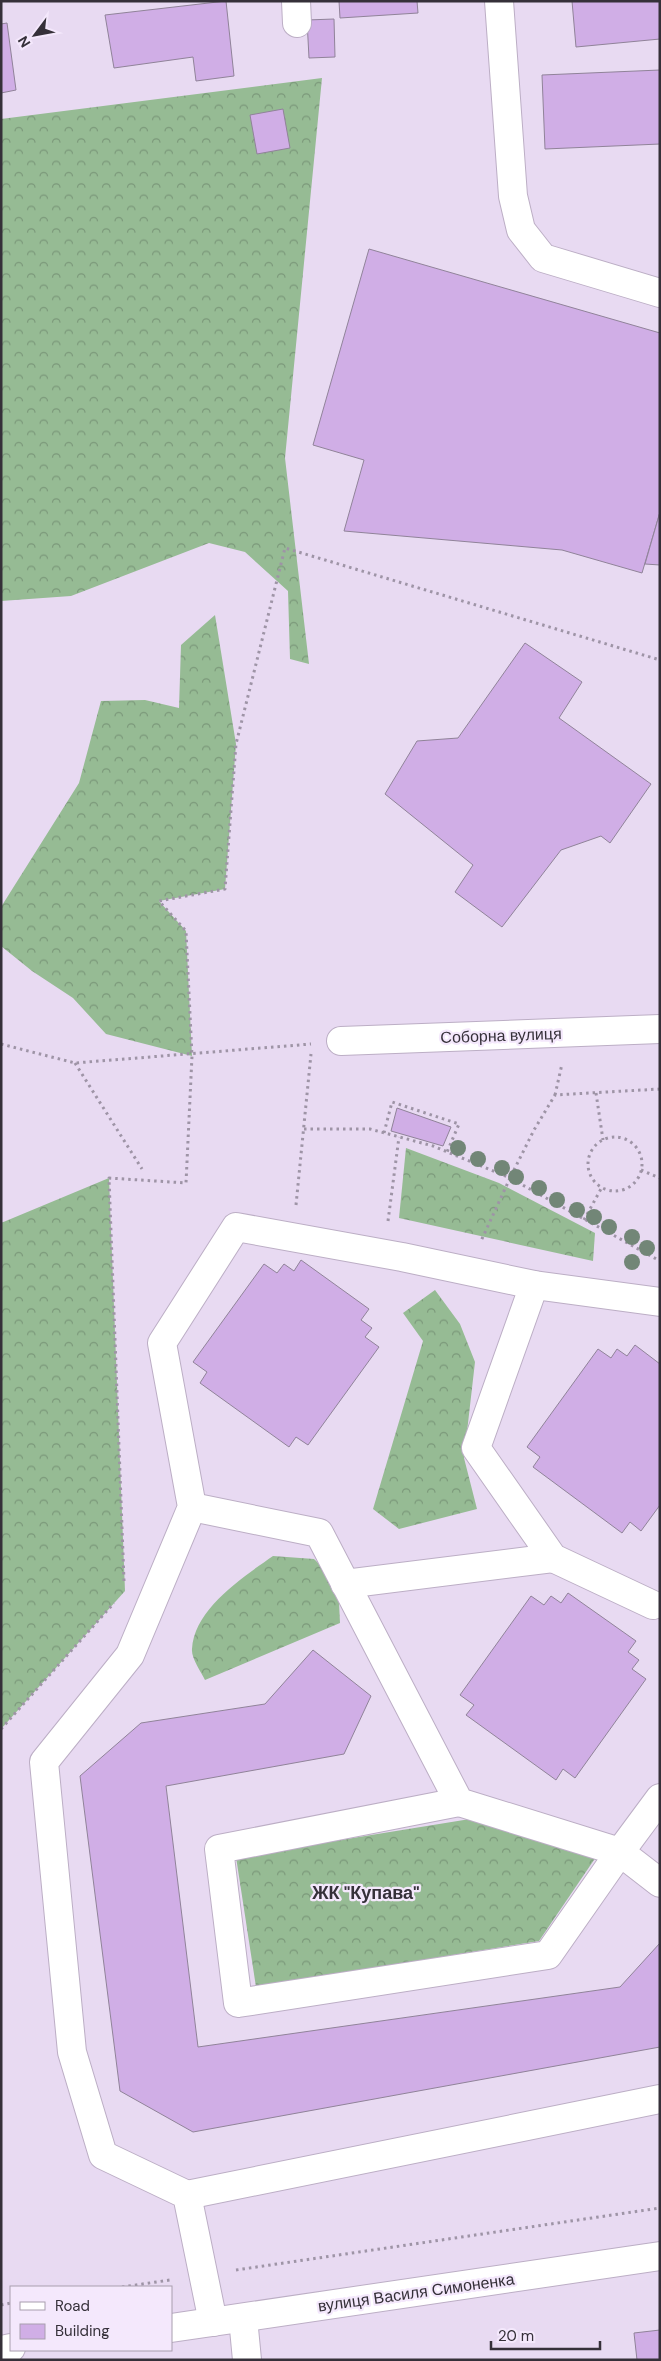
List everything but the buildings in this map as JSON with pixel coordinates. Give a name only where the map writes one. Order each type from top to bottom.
[{"type":"street","points":[[499,1],[513,196],[520,230],[543,258],[660,293]]},
{"type":"street","name":"Соборна вулиця","points":[[341,1041],[660,1028]]},
{"type":"street","points":[[660,1302],[534,1285],[402,1257],[236,1227],[162,1343],[192,1507],[130,1655],[44,1762],[72,2052],[103,2155],[187,2195],[660,2099]]},
{"type":"street","points":[[534,1285],[476,1448],[553,1558],[657,1608]]},
{"type":"street","points":[[192,1507],[319,1533],[459,1802]]},
{"type":"street","points":[[345,1584],[553,1558]]},
{"type":"street","points":[[660,1798],[620,1852],[548,1955],[238,2003],[219,1849],[459,1802],[620,1852],[660,1883]]},
{"type":"street","points":[[187,2195],[213,2322]]},
{"type":"street","name":"вулиця Василя Симоненка","points":[[172,2328],[660,2256]]},
{"type":"street","points":[[243,2318],[247,2360]]},
{"type":"path","points":[[125,1591],[109,1178],[186,1183],[192,1056],[186,931],[159,901],[225,889],[236,744],[285,548],[660,660]]},
{"type":"path","points":[[1,1044],[75,1063],[312,1043],[296,1205]]},
{"type":"path","points":[[75,1063],[142,1169]]},
{"type":"path","points":[[479,1244],[534,1130],[555,1095],[660,1089]]},
{"type":"path","points":[[596,1092],[603,1140]]},
{"type":"path","points":[[384,1133],[392,1102],[459,1124],[447,1152]]},
{"type":"path","points":[[304,1129],[370,1129],[447,1152],[510,1178],[660,1261]]},
{"type":"path","points":[[387,1224],[399,1137]]},
{"type":"path","points":[[620,1138],[635,1146],[642,1161],[641,1170],[633,1185],[625,1190],[616,1191],[602,1187],[592,1179],[588,1162],[591,1153],[603,1140],[620,1138]]},
{"type":"path","points":[[641,1170],[660,1178]]},
{"type":"path","points":[[584,1220],[602,1187]]},
{"type":"path","points":[[1,1729],[118,1598]]},
{"type":"path","points":[[229,2272],[660,2208]]},
{"type":"path","points":[[129,2286],[180,2279]]},
{"type":"green space","points":[[322,78],[285,458],[309,664],[290,659],[288,591],[245,552],[209,543],[71,596],[1,601],[1,119]]},
{"type":"green space","points":[[215,615],[236,744],[225,889],[159,901],[186,931],[192,1056],[106,1034],[73,998],[32,971],[1,946],[1,907],[79,783],[101,701],[145,700],[179,708],[181,645]]},
{"type":"green space","points":[[406,1148],[499,1183],[595,1233],[593,1261],[399,1218]]},
{"type":"green space","points":[[109,1178],[125,1591],[1,1729],[1,1223]]},
{"type":"green space","points":[[435,1290],[460,1324],[475,1362],[464,1458],[477,1509],[399,1529],[373,1509],[423,1341],[403,1313]]},
{"type":"green space","points":[[273,1556],[314,1559],[338,1582],[340,1623],[205,1680],[192,1653],[195,1634],[201,1621],[222,1595]]},
{"type":"green space","points":[[470,1819],[596,1857],[539,1941],[256,1987],[236,1857]]},
{"type":"district","name":"ЖК \"Купава\"","points":[[366,1893]]}]
